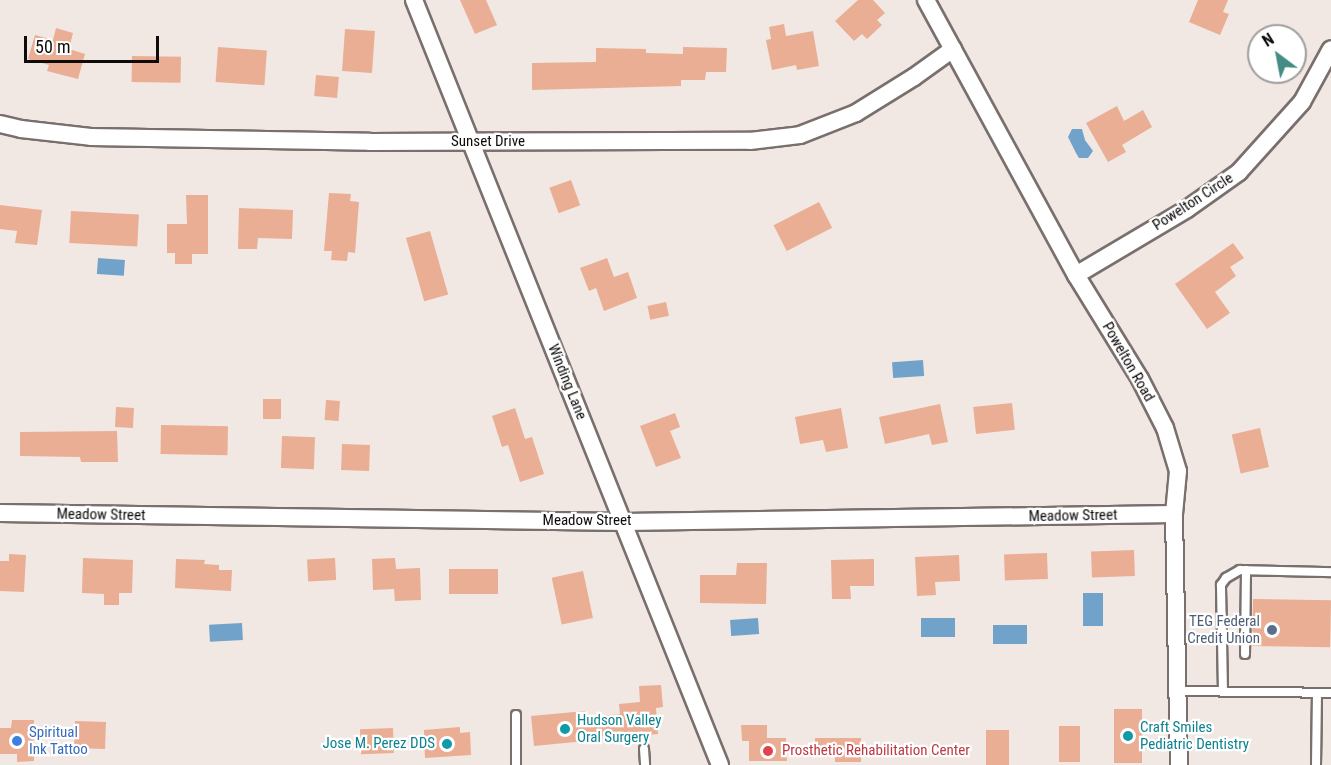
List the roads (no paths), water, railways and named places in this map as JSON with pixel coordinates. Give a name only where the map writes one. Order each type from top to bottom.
[{"type":"street","name":"Winding Lane","points":[[414,0],[720,765]]},
{"type":"street","name":"Powelton Road","points":[[926,0],[1076,275],[1140,379],[1165,428],[1178,471],[1174,514],[1179,765]]},
{"type":"street","name":"Sunset Drive","points":[[0,124],[21,129],[91,137],[469,142],[750,141],[800,135],[856,113],[914,78],[953,49]]},
{"type":"street","name":"Powelton Circle","points":[[1076,275],[1188,209],[1239,172],[1302,102],[1331,49]]},
{"type":"street","name":"Meadow Street","points":[[0,513],[624,522],[1174,514]]},
{"type":"lane","points":[[1223,691],[1221,585],[1226,578],[1246,570],[1331,572]]},
{"type":"lane","points":[[1245,654],[1246,570]]},
{"type":"lane","points":[[1178,691],[1331,693]]},
{"type":"lane","points":[[1316,765],[1317,693]]},
{"type":"lane","points":[[516,715],[516,765]]},
{"type":"lane","points":[[644,749],[645,765]]},
{"type":"water","points":[[1072,129],[1082,129],[1085,140],[1093,151],[1088,158],[1079,158],[1076,153],[1068,137]]},
{"type":"water","points":[[98,258],[125,260],[124,276],[97,274]]},
{"type":"water","points":[[923,360],[924,376],[893,378],[892,362]]},
{"type":"water","points":[[1083,593],[1103,593],[1103,626],[1083,626]]},
{"type":"water","points":[[758,618],[759,634],[731,636],[730,620]]},
{"type":"water","points":[[921,618],[955,618],[955,637],[921,637]]},
{"type":"water","points":[[242,623],[243,640],[210,642],[209,625]]},
{"type":"water","points":[[993,625],[1027,625],[1027,644],[993,644]]},
{"type":"place","name":"TEG Federal Credit Union","points":[[1272,630]]},
{"type":"place","name":"Hudson Valley Oral Surgery","points":[[565,729]]},
{"type":"place","name":"Craft Smiles Pediatric Dentistry","points":[[1128,736]]},
{"type":"place","name":"Spiritual Ink Tattoo","points":[[17,741]]},
{"type":"place","name":"Jose M. Perez DDS","points":[[447,744]]},
{"type":"place","name":"Prosthetic Rehabilitation Center","points":[[768,751]]}]
